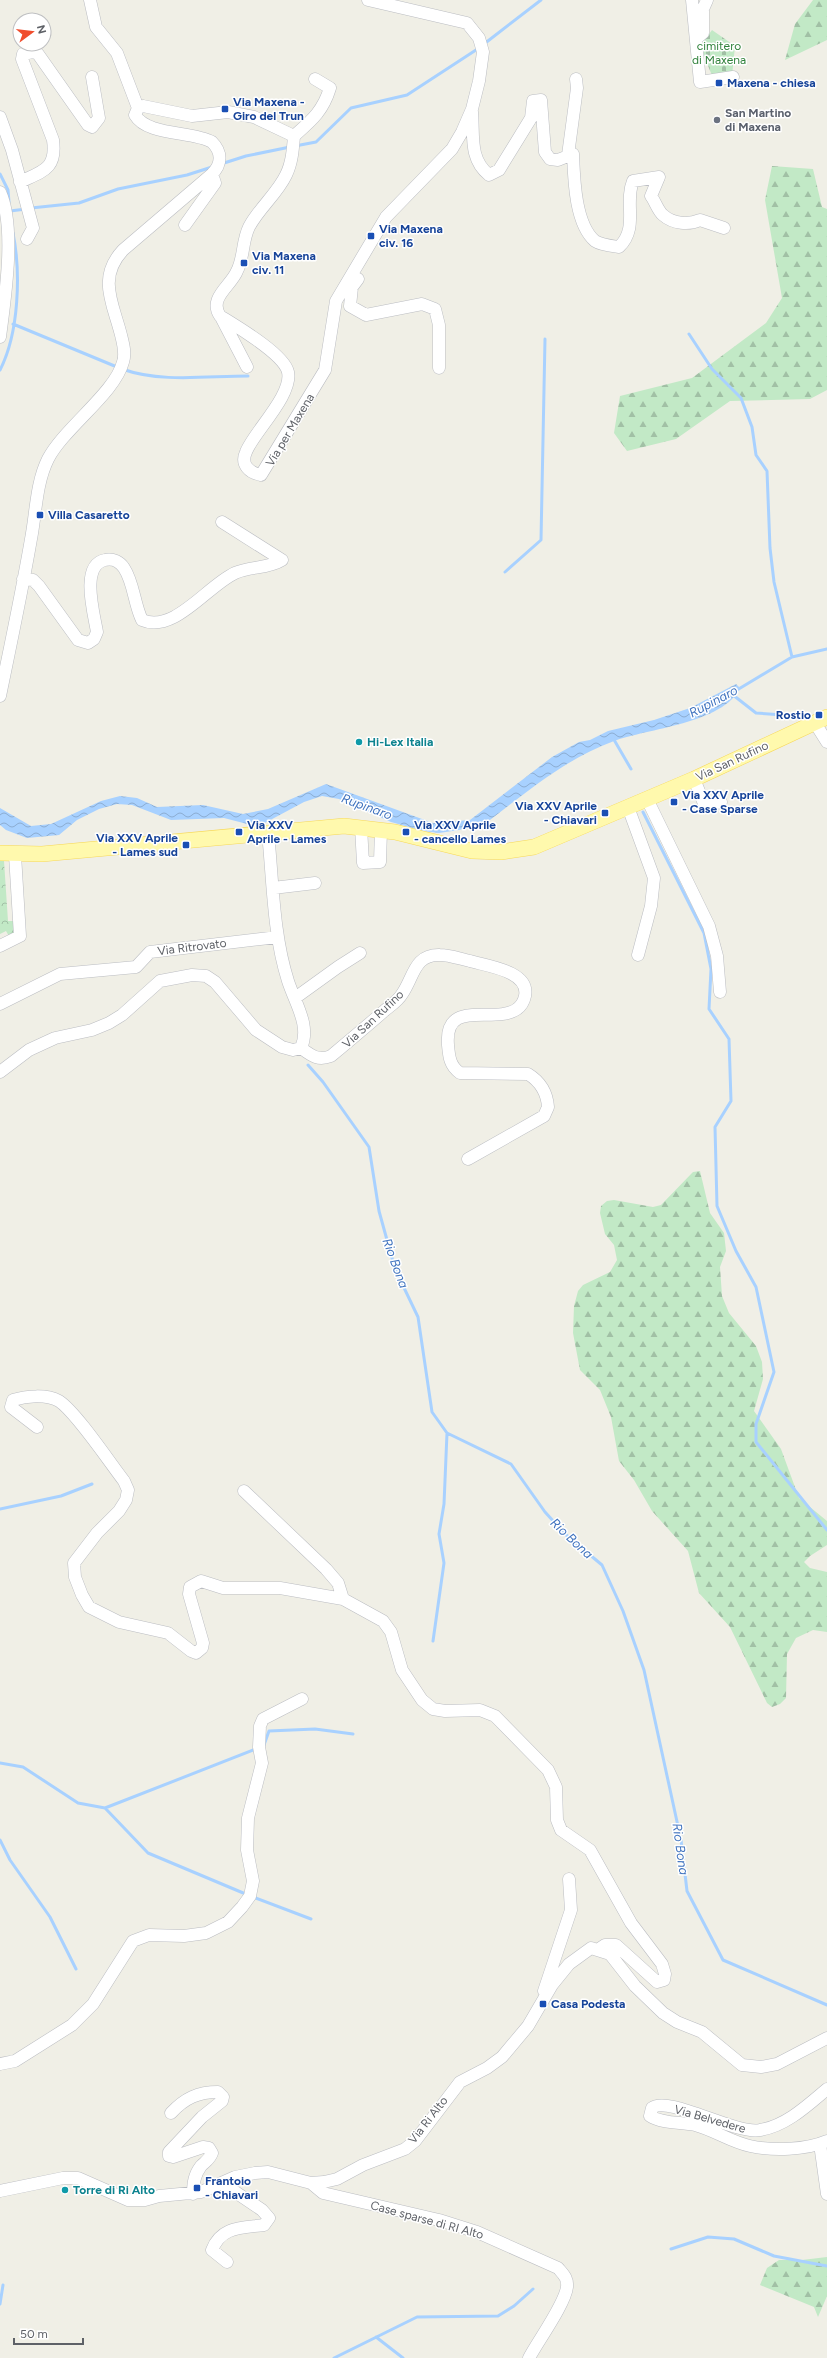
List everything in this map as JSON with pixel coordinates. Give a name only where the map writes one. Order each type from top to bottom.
[{"type":"main road","name":"Via San Rufino","points":[[0,853],[15,855],[344,826],[381,830],[472,851],[517,851],[534,847],[694,779],[821,720]]},
{"type":"street","points":[[0,696],[42,473],[49,458],[118,374],[124,361],[124,348],[108,284],[109,270],[114,260],[123,250],[212,174],[219,164],[220,158],[217,146],[212,142],[151,127],[138,121],[135,115],[138,108],[117,53],[96,27],[90,0]]},
{"type":"street","name":"Via per Maxena","points":[[220,316],[281,360],[288,372],[287,381],[273,414],[246,451],[244,459],[246,467],[253,474],[261,475],[325,370],[336,302],[386,217],[452,149],[462,132],[472,109],[483,52],[474,28],[467,23],[368,0]]},
{"type":"street","points":[[692,0],[700,82],[734,77]]},
{"type":"street","points":[[696,39],[703,33],[703,9],[707,0]]},
{"type":"street","points":[[20,182],[46,169],[53,160],[54,151],[53,140],[22,59],[22,54],[33,52],[38,54],[88,125],[92,127],[99,118],[92,77]]},
{"type":"street","points":[[247,367],[217,311],[217,300],[238,270],[248,229],[254,217],[286,175],[292,157],[294,136],[321,111],[330,88],[315,79]]},
{"type":"street","points":[[568,155],[577,88],[576,79]]},
{"type":"street","points":[[472,109],[473,153],[478,165],[489,175],[499,170],[531,118],[533,101],[538,99],[541,100],[545,152],[550,160],[558,160],[573,154],[575,186],[582,221],[587,232],[597,242],[619,248],[626,241],[631,221],[630,189],[633,181],[659,177],[651,196],[664,215],[679,223],[691,224],[700,220],[724,228]]},
{"type":"street","points":[[138,108],[143,106],[192,116],[228,112],[254,117],[294,136]]},
{"type":"street","points":[[0,117],[12,150],[33,228],[27,239]]},
{"type":"street","points":[[185,225],[215,183],[212,174]]},
{"type":"street","points":[[0,192],[6,206],[8,246],[0,337]]},
{"type":"street","points":[[362,258],[368,263],[352,287],[350,306],[366,315],[422,304],[435,309],[439,325],[439,368]]},
{"type":"street","points":[[23,579],[33,580],[78,640],[88,643],[94,639],[96,632],[91,574],[93,568],[103,560],[115,561],[125,569],[131,584],[137,609],[142,620],[157,624],[173,618],[234,574],[256,566],[272,566],[282,560],[222,522]]},
{"type":"street","points":[[821,720],[827,742]]},
{"type":"street","points":[[694,779],[706,806],[721,802]]},
{"type":"street","points":[[646,799],[709,926],[717,956],[720,992]]},
{"type":"street","points":[[628,807],[654,878],[651,906],[638,955]]},
{"type":"street","points":[[361,827],[363,862],[380,862],[381,830]]},
{"type":"street","points":[[0,1072],[29,1050],[56,1038],[92,1030],[109,1023],[122,1015],[160,981],[174,977],[192,975],[206,976],[215,982],[256,1030],[282,1047],[293,1050],[301,1048],[306,1031],[284,968],[278,937],[268,833]]},
{"type":"street","points":[[0,946],[20,936],[15,855]]},
{"type":"street","points":[[273,888],[315,883]]},
{"type":"street","name":"Via Ritrovato","points":[[0,1004],[60,974],[136,967],[150,952],[278,937]]},
{"type":"street","points":[[295,998],[338,966],[360,953]]},
{"type":"street","name":"Via San Rufino","points":[[301,1048],[316,1058],[323,1059],[331,1056],[401,996],[417,963],[431,954],[443,955],[508,972],[521,980],[526,991],[524,1000],[518,1008],[511,1013],[463,1016],[453,1022],[448,1031],[450,1058],[453,1068],[460,1073],[528,1074],[536,1079],[544,1090],[548,1108],[544,1116],[468,1159]]},
{"type":"street","points":[[37,1427],[11,1407],[13,1400],[23,1397],[44,1397],[58,1401],[72,1414],[124,1481],[128,1490],[126,1500],[119,1511],[97,1533],[74,1564],[75,1577],[89,1607],[120,1622],[168,1633],[191,1651],[196,1652],[202,1648],[203,1643],[189,1594],[190,1588],[201,1581],[223,1588],[280,1588],[343,1599],[338,1582],[244,1491]]},
{"type":"street","name":"Via Ri Alto","points":[[0,2191],[63,2178],[78,2178],[128,2200],[192,2194],[236,2177],[268,2172],[311,2183],[337,2179],[410,2145],[460,2082],[487,2068],[502,2057],[528,2026],[552,1985],[568,1964],[591,1948],[599,1949],[605,1945],[616,1945],[657,1982],[664,1980],[665,1974],[662,1964],[632,1923],[590,1850],[561,1830],[557,1820],[556,1787],[548,1770],[490,1713],[480,1710],[445,1711],[433,1708],[422,1700],[402,1670],[391,1632],[383,1621],[343,1599]]},
{"type":"street","points":[[0,2064],[15,2061],[72,2025],[93,2004],[133,1942],[149,1935],[184,1936],[206,1933],[228,1922],[242,1907],[250,1896],[253,1881],[247,1850],[248,1818],[262,1764],[259,1747],[260,1726],[263,1719],[302,1699]]},
{"type":"street","points":[[542,2002],[570,1910],[570,1879]]},
{"type":"street","points":[[599,1949],[610,1954],[635,1986],[663,2013],[677,2022],[702,2032],[715,2041],[734,2061],[742,2065],[761,2067],[777,2064],[827,2038]]},
{"type":"street","name":"Via Belvedere","points":[[823,2143],[781,2148],[750,2146],[696,2125],[653,2118],[650,2116],[654,2106],[659,2105],[697,2113],[744,2130],[761,2130],[794,2115],[827,2089]]},
{"type":"street","points":[[171,2113],[188,2098],[198,2094],[218,2092],[223,2097],[222,2101],[202,2117],[169,2152],[169,2156],[173,2157],[203,2147],[209,2148],[212,2153],[200,2168],[194,2179],[192,2194]]},
{"type":"street","points":[[823,2143],[827,2194]]},
{"type":"street","points":[[222,2183],[262,2210],[269,2218],[264,2225],[239,2227],[219,2236],[212,2250],[227,2262]]},
{"type":"street","name":"Case sparse di RI Alto","points":[[311,2183],[323,2193],[438,2220],[477,2232],[558,2268],[566,2278],[567,2286],[563,2298],[529,2358]]},
{"type":"green space","points":[[813,0],[827,0],[827,40],[785,60],[795,24]]},
{"type":"green space","name":"cimitero di Maxena","points":[[712,30],[735,46],[732,76],[713,78],[700,46]]},
{"type":"green space","points":[[772,166],[813,169],[822,207],[827,209],[827,390],[810,399],[730,401],[676,439],[627,451],[614,433],[620,396],[692,378],[766,323],[782,298],[765,200]]},
{"type":"green space","points":[[0,860],[4,861],[8,921],[14,921],[15,936],[10,938],[6,931],[0,934]]},
{"type":"green space","points":[[700,1171],[710,1213],[724,1233],[726,1251],[720,1267],[722,1296],[729,1313],[756,1346],[762,1362],[763,1379],[754,1411],[781,1449],[799,1498],[827,1521],[827,1545],[810,1556],[804,1562],[810,1568],[827,1572],[827,1632],[813,1630],[796,1638],[787,1654],[786,1698],[780,1704],[772,1707],[767,1703],[730,1627],[699,1593],[688,1551],[652,1511],[634,1480],[619,1461],[611,1417],[600,1390],[580,1370],[573,1333],[574,1306],[578,1291],[583,1285],[610,1272],[617,1260],[614,1245],[605,1234],[600,1213],[601,1206],[607,1201],[614,1200],[653,1207],[661,1205],[693,1172]]},
{"type":"green space","points":[[827,2257],[827,2296],[818,2317],[814,2307],[760,2285],[767,2268],[779,2260],[802,2260]]},
{"type":"water","points":[[736,684],[740,688],[731,700],[718,709],[702,717],[614,741],[596,748],[547,777],[486,823],[459,830],[439,833],[423,831],[391,822],[339,799],[322,796],[304,802],[261,825],[251,825],[224,818],[171,820],[132,805],[117,804],[99,809],[77,820],[59,835],[27,838],[6,830],[0,825],[0,808],[31,826],[51,824],[101,801],[120,796],[137,798],[157,807],[203,805],[243,814],[268,809],[326,784],[433,823],[470,820],[552,757],[579,742],[590,740],[608,731],[654,720],[690,708]]},
{"type":"waterway","points":[[484,44],[541,0]]},
{"type":"waterway","points":[[295,146],[316,142],[351,108],[407,95],[479,48]]},
{"type":"waterway","points":[[221,164],[246,156],[290,147]]},
{"type":"waterway","points":[[31,208],[79,203],[118,189],[187,175],[212,167]]},
{"type":"waterway","points":[[0,174],[8,190],[9,202]]},
{"type":"waterway","points":[[10,211],[26,209]]},
{"type":"waterway","points":[[0,370],[11,339],[17,303],[17,266],[13,233]]},
{"type":"waterway","points":[[13,324],[117,367]]},
{"type":"waterway","points":[[689,334],[712,369],[741,398],[752,427],[756,455],[767,471],[770,548],[774,582],[792,657]]},
{"type":"waterway","points":[[505,572],[541,540],[545,339]]},
{"type":"waterway","points":[[122,369],[152,376],[184,378],[248,376]]},
{"type":"waterway","name":"Rupinaro","points":[[737,690],[792,657],[827,649]]},
{"type":"waterway","points":[[733,695],[756,713],[811,717]]},
{"type":"waterway","points":[[613,738],[631,769]]},
{"type":"waterway","points":[[643,812],[704,933],[711,969],[709,1009],[729,1039],[731,1101],[715,1127],[717,1206],[736,1251],[756,1287],[774,1372],[756,1424],[756,1442],[827,1530]]},
{"type":"waterway","name":"Rio Bona","points":[[308,1065],[323,1082],[369,1147],[379,1211],[395,1269],[418,1317],[432,1412],[447,1433],[511,1464],[545,1512],[565,1534],[602,1565],[623,1611],[644,1670],[681,1840],[687,1891],[723,1960],[827,2005]]},
{"type":"waterway","points":[[433,1641],[444,1563],[439,1534],[444,1504],[447,1433]]},
{"type":"waterway","points":[[0,1509],[61,1496],[92,1484]]},
{"type":"waterway","points":[[264,1745],[269,1731],[315,1729],[353,1734]]},
{"type":"waterway","points":[[0,1763],[23,1767],[78,1803],[105,1808],[256,1749]]},
{"type":"waterway","points":[[105,1808],[148,1853],[248,1895]]},
{"type":"waterway","points":[[0,1840],[10,1860],[50,1917],[76,1969]]},
{"type":"waterway","points":[[253,1897],[311,1919]]},
{"type":"waterway","points":[[671,2249],[708,2237],[734,2239],[774,2256],[827,2266]]},
{"type":"waterway","points":[[0,2304],[3,2285]]},
{"type":"waterway","points":[[334,2358],[417,2317],[498,2316],[514,2306],[533,2289]]},
{"type":"waterway","points":[[376,2337],[403,2358]]},
{"type":"place","name":"Maxena - chiesa","points":[[719,83]]},
{"type":"place","name":"Via Maxena - Giro del Trun","points":[[225,109]]},
{"type":"place","name":"San Martino di Maxena","points":[[717,120]]},
{"type":"place","name":"Via Maxena civ. 16","points":[[371,236]]},
{"type":"place","name":"Via Maxena civ. 11","points":[[244,263]]},
{"type":"place","name":"Villa Casaretto","points":[[40,515]]},
{"type":"place","name":"Rostio","points":[[819,715]]},
{"type":"place","name":"Hi-Lex Italia","points":[[359,742]]},
{"type":"place","name":"Via XXV Aprile - Case Sparse","points":[[674,802]]},
{"type":"place","name":"Via XXV Aprile - Chiavari","points":[[605,813]]},
{"type":"place","name":"Via XXV Aprile - Lames","points":[[239,832]]},
{"type":"place","name":"Via XXV Aprile - cancello Lames","points":[[406,832]]},
{"type":"place","name":"Via XXV Aprile - Lames sud","points":[[186,845]]},
{"type":"place","name":"Casa Podesta","points":[[543,2004]]},
{"type":"place","name":"Frantoio - Chiavari","points":[[197,2188]]},
{"type":"place","name":"Torre di Ri Alto","points":[[65,2190]]}]
